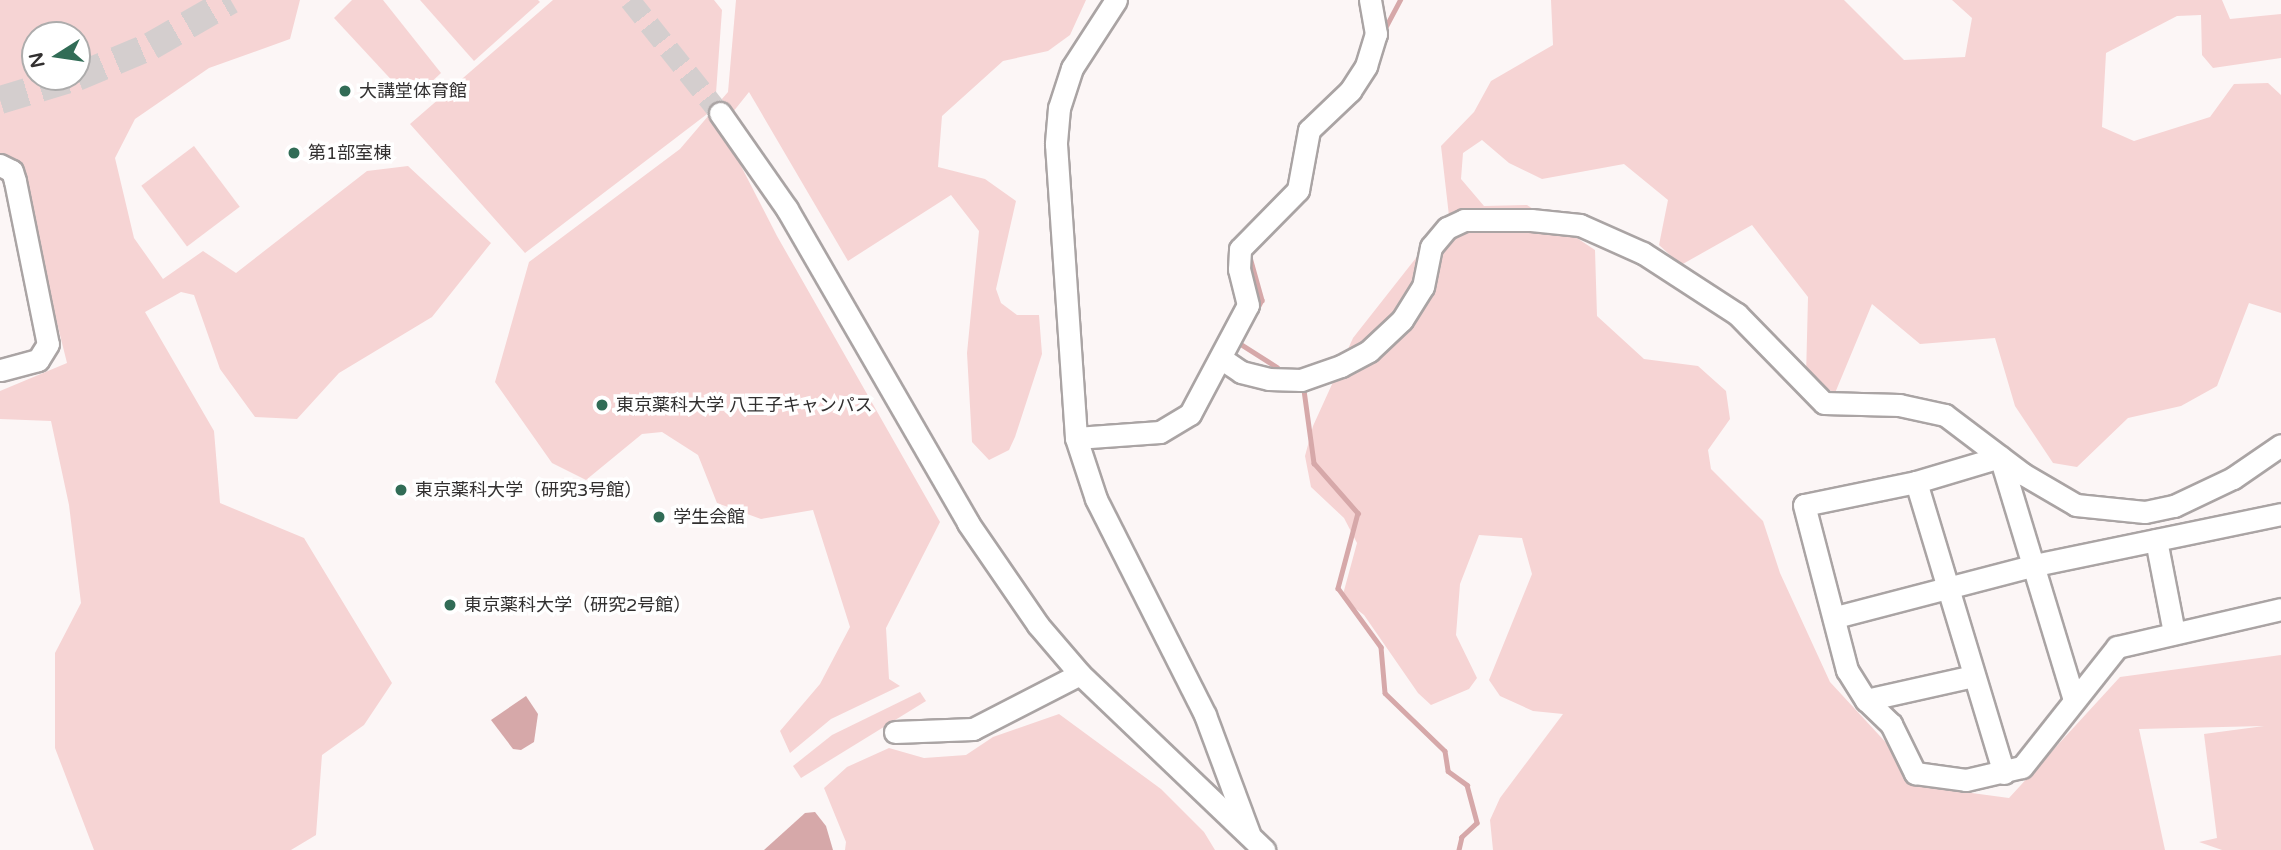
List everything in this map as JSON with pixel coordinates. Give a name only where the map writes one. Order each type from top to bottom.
[{"type":"street","points":[[1116,0],[1072,68],[1059,107],[1056,144],[1076,438],[1096,499],[1205,715],[1256,845]]},
{"type":"street","points":[[1076,438],[1160,432],[1190,414],[1222,359],[1248,304],[1239,269],[1240,249],[1298,190],[1310,130],[1350,91],[1366,66],[1376,34],[1370,0]]},
{"type":"street","points":[[720,113],[787,209],[974,532],[1080,674],[1256,845]]},
{"type":"street","points":[[0,165],[12,171],[15,181],[48,344],[38,360],[0,370]]},
{"type":"street","points":[[1222,359],[1241,372],[1269,379],[1301,380],[1341,366],[1369,351],[1402,320],[1423,287],[1431,247],[1447,228],[1464,220],[1568,224],[1604,232],[1643,253],[1737,314],[1824,403],[1899,405],[1945,415],[2000,457],[2076,505],[2145,512],[2197,497],[2281,444]]},
{"type":"street","points":[[2000,457],[1916,482],[1804,505],[1836,617],[1847,670],[1866,700],[1891,724],[1915,773],[1966,780],[2022,767],[2117,647],[2281,609]]},
{"type":"street","points":[[2000,457],[2074,700]]},
{"type":"street","points":[[1916,482],[1972,676],[2004,773]]},
{"type":"street","points":[[1836,617],[2035,565],[2281,514]]},
{"type":"street","points":[[2156,540],[2174,633]]},
{"type":"street","points":[[991,720],[1080,674]]},
{"type":"street","points":[[1866,700],[1972,676]]},
{"type":"shaded area","points":[[0,0],[300,0],[290,39],[209,68],[135,119],[115,158],[134,238],[163,279],[203,251],[236,273],[367,171],[408,166],[491,243],[432,317],[339,373],[297,419],[255,417],[220,369],[194,295],[181,292],[145,312],[214,431],[220,503],[304,538],[392,683],[364,725],[322,755],[316,835],[291,850],[94,850],[55,748],[55,653],[81,603],[69,505],[51,421],[0,419],[0,391],[67,363],[27,203],[0,178]]},
{"type":"shaded area","points":[[352,0],[383,0],[441,73],[411,101],[334,18]]},
{"type":"shaded area","points":[[420,0],[538,0],[540,2],[474,61]]},
{"type":"shaded area","points":[[553,0],[714,0],[722,10],[715,107],[728,92],[736,0],[1086,0],[1070,35],[1048,51],[1003,61],[942,116],[938,167],[985,179],[1016,201],[996,289],[1001,303],[1017,315],[1039,315],[1042,354],[1015,437],[1009,450],[989,460],[972,442],[967,353],[979,231],[951,195],[848,261],[749,92],[721,127],[777,236],[940,522],[886,628],[889,679],[900,686],[831,719],[790,753],[780,731],[820,684],[850,627],[813,510],[761,519],[717,503],[698,455],[662,432],[642,434],[586,480],[552,463],[495,382],[529,262],[680,149],[715,108],[525,253],[410,124]]},
{"type":"shaded area","points":[[1551,0],[1844,0],[1904,60],[1965,57],[1972,18],[1952,0],[2222,0],[2230,19],[2281,14],[2281,58],[2213,68],[2202,55],[2201,15],[2177,16],[2106,53],[2102,127],[2134,141],[2210,117],[2234,84],[2268,83],[2281,95],[2281,313],[2249,303],[2217,386],[2181,406],[2128,418],[2077,467],[2053,463],[2015,406],[1995,338],[1920,344],[1872,304],[1835,393],[1806,377],[1808,297],[1752,225],[1681,265],[1659,245],[1668,200],[1624,164],[1542,179],[1509,163],[1482,140],[1463,153],[1461,179],[1484,206],[1527,205],[1595,250],[1597,316],[1644,359],[1698,366],[1726,391],[1730,419],[1708,450],[1711,469],[1763,521],[1780,573],[1830,682],[1927,787],[2009,798],[2120,677],[2281,655],[2281,850],[2222,850],[2199,842],[2217,838],[2204,734],[2264,726],[2139,729],[2165,850],[1493,850],[1490,820],[1500,798],[1563,714],[1533,711],[1500,696],[1489,680],[1532,574],[1522,538],[1479,535],[1460,584],[1456,635],[1477,678],[1469,689],[1431,705],[1418,693],[1364,615],[1342,598],[1357,543],[1344,518],[1311,487],[1305,456],[1313,426],[1353,338],[1449,216],[1441,146],[1474,112],[1491,81],[1553,45]]},
{"type":"shaded area","points":[[194,146],[240,207],[187,246],[141,186]]},
{"type":"shaded area","points":[[920,692],[926,701],[801,778],[793,766],[832,735]]},
{"type":"shaded area","points":[[526,696],[538,714],[534,742],[521,750],[513,749],[491,720]]},
{"type":"shaded area","points":[[1059,714],[1161,789],[1204,832],[1215,850],[845,850],[846,842],[824,788],[847,767],[889,748],[924,758],[966,755],[993,737]]},
{"type":"shaded area","points":[[815,812],[826,826],[833,850],[764,850],[805,813]]},
{"type":"waterway","points":[[1384,30],[1400,0]]},
{"type":"waterway","points":[[1250,257],[1262,300],[1255,314]]},
{"type":"waterway","points":[[1239,343],[1277,367]]},
{"type":"waterway","points":[[1304,390],[1314,463],[1358,513],[1338,588],[1381,647],[1385,693],[1445,751],[1448,771],[1467,785],[1477,823],[1462,837],[1459,850]]},
{"type":"tunnel","points":[[91,71],[151,46],[231,0]]},
{"type":"tunnel","points":[[630,0],[720,113]]},
{"type":"tunnel","points":[[0,100],[30,91]]},
{"type":"place","name":"大講堂体育館","points":[[345,91]]},
{"type":"place","name":"第1部室棟","points":[[294,153]]},
{"type":"place","name":"東京薬科大学 八王子キャンパス","points":[[602,405]]},
{"type":"place","name":"東京薬科大学（研究3号館）","points":[[401,490]]},
{"type":"place","name":"学生会館","points":[[659,517]]},
{"type":"place","name":"東京薬科大学（研究2号館）","points":[[450,605]]}]
